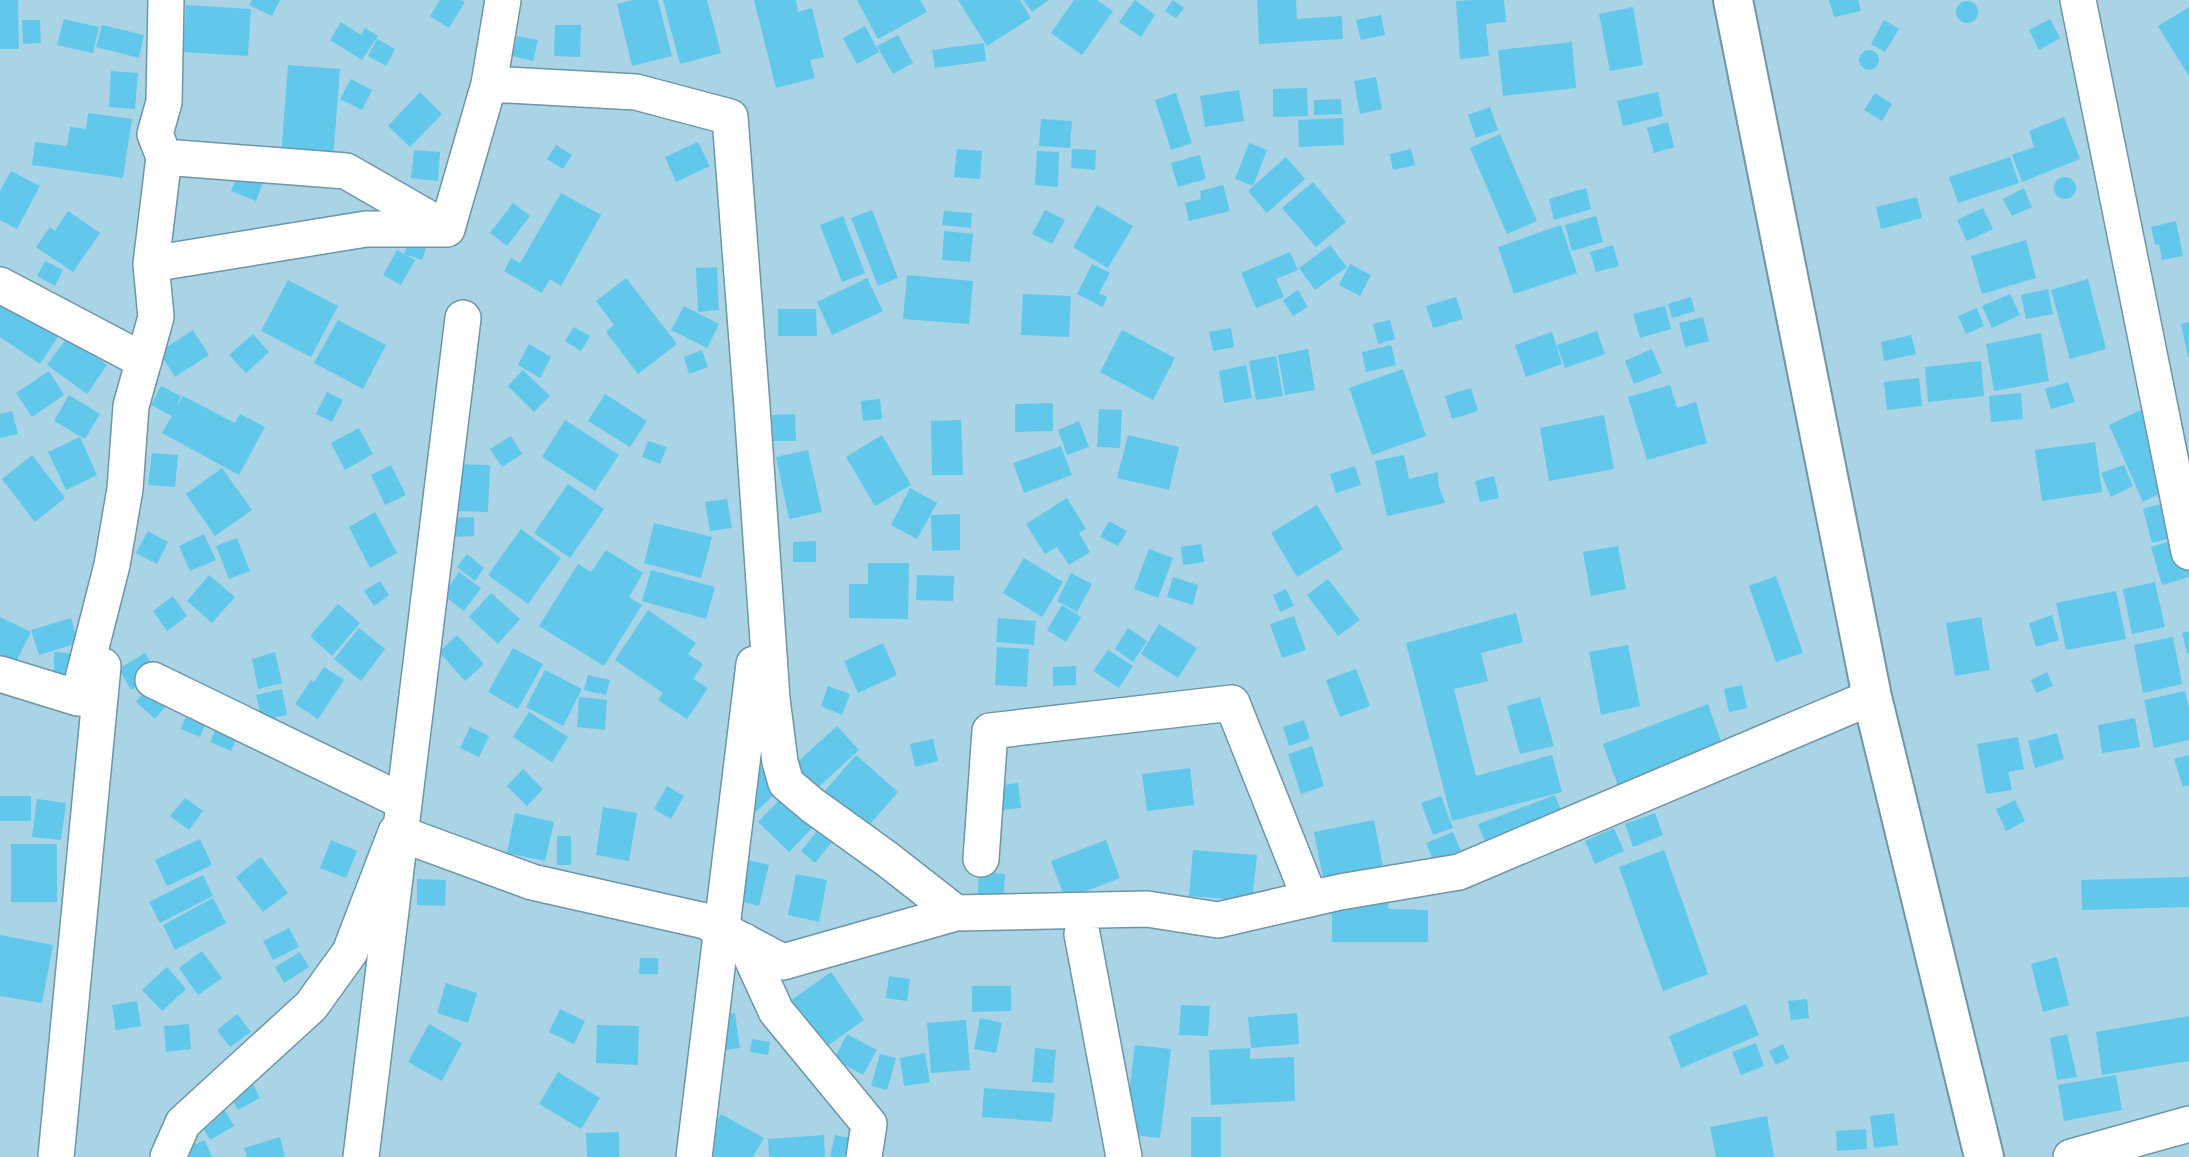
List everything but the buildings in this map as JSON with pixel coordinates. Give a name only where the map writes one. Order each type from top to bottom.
[{"type":"street","points":[[56,1157],[112,565],[125,489],[131,406],[156,317],[151,264],[164,157],[155,134],[164,102],[166,0]]},
{"type":"street","points":[[447,229],[489,84],[503,0]]},
{"type":"street","points":[[1733,0],[1872,697],[1984,1157]]},
{"type":"street","points":[[2078,0],[2189,552]]},
{"type":"street","points":[[489,84],[636,92],[730,117],[772,699],[780,762],[786,783],[956,913]]},
{"type":"street","points":[[164,157],[346,171],[447,229]]},
{"type":"street","points":[[151,264],[366,229],[447,229]]},
{"type":"street","points":[[0,285],[144,361]]},
{"type":"street","points":[[361,1157],[463,318]]},
{"type":"street","points":[[0,674],[78,698],[112,565]]},
{"type":"street","points":[[695,1157],[764,582]]},
{"type":"street","points":[[153,680],[404,802]]},
{"type":"street","points":[[168,1157],[183,1123],[311,1006],[350,952],[396,832],[532,882],[705,921],[783,962],[956,913],[1147,909],[1218,920],[1340,892],[1459,872],[1872,697]]},
{"type":"street","points":[[981,859],[990,731],[1232,703],[1310,899]]},
{"type":"street","points":[[1082,934],[1124,1157]]},
{"type":"street","points":[[744,941],[776,1011],[869,1124],[864,1157]]},
{"type":"street","points":[[2071,1157],[2189,1124]]}]
